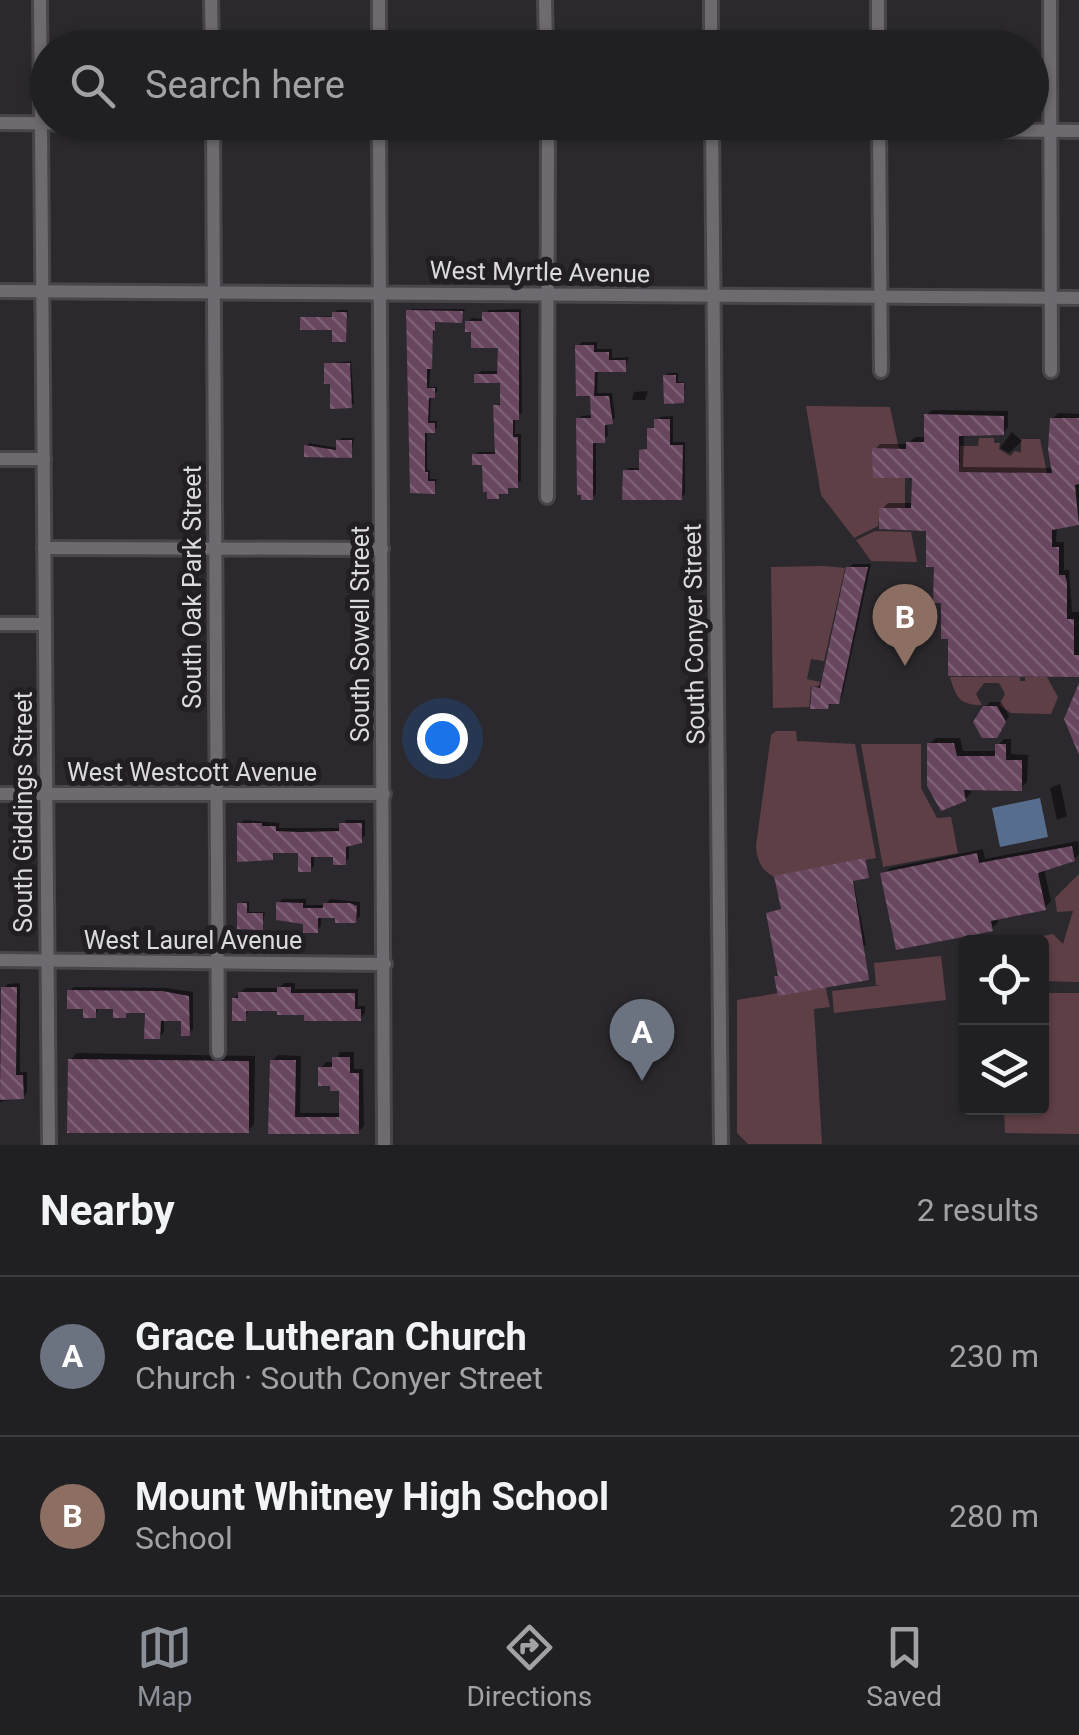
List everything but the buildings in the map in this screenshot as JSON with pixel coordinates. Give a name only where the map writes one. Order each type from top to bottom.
[{"type":"street","name":"South Giddings Street","points":[[40,0],[40,30]]},
{"type":"street","points":[[211,0],[212,30]]},
{"type":"street","points":[[380,0],[380,30]]},
{"type":"street","points":[[545,0],[546,30]]},
{"type":"street","points":[[711,0],[711,30]]},
{"type":"street","points":[[878,0],[878,30]]},
{"type":"street","points":[[1050,0],[1052,371]]},
{"type":"street","points":[[0,123],[30,124]]},
{"type":"street","points":[[1050,131],[1079,131]]},
{"type":"street","name":"South Giddings Street","points":[[41,140],[50,1145]]},
{"type":"street","name":"South Oak Park Street","points":[[213,140],[218,1052]]},
{"type":"street","name":"South Sowell Street","points":[[379,140],[384,1145]]},
{"type":"street","points":[[547,497],[548,140]]},
{"type":"street","name":"South Conyer Street","points":[[712,140],[721,1145]]},
{"type":"street","points":[[879,140],[881,371]]},
{"type":"street","name":"West Myrtle Avenue","points":[[0,291],[1079,298]]},
{"type":"street","points":[[0,459],[44,459]]},
{"type":"street","points":[[44,548],[382,549]]},
{"type":"street","points":[[0,624],[45,624]]},
{"type":"street","name":"West Westcott Avenue","points":[[0,794],[384,794]]},
{"type":"street","name":"West Laurel Avenue","points":[[0,960],[385,964]]},
{"type":"shaded area","points":[[806,406],[890,407],[899,449],[873,449],[873,477],[905,478],[905,508],[880,508],[878,526],[854,538],[821,495]]},
{"type":"shaded area","points":[[979,438],[994,438],[994,443],[1000,443],[999,449],[1010,456],[1015,451],[1021,453],[1021,439],[1040,439],[1047,473],[906,472],[905,463],[960,463],[960,446],[978,446]]},
{"type":"shaded area","points":[[875,531],[911,532],[917,562],[871,561],[856,540]]},
{"type":"shaded area","points":[[771,567],[845,568],[824,661],[811,659],[807,679],[820,682],[819,687],[811,686],[809,707],[773,708]]},
{"type":"shaded area","points":[[950,677],[1020,677],[1020,681],[1025,681],[1025,677],[1047,677],[1058,697],[1051,714],[1011,713],[999,705],[1005,694],[999,683],[984,683],[976,694],[982,705],[975,705],[960,699]]},
{"type":"shaded area","points":[[776,731],[796,731],[797,741],[855,744],[876,858],[774,877],[763,868],[756,846],[771,735]]},
{"type":"shaded area","points":[[861,744],[921,744],[921,788],[937,818],[951,817],[958,853],[883,867]]},
{"type":"shaded area","points":[[1079,874],[1079,982],[1049,981],[1048,935],[1053,934],[1063,944],[1073,911],[1057,912],[1055,898]]},
{"type":"shaded area","points":[[941,956],[946,1000],[834,1013],[832,991],[883,985],[876,985],[874,963]]},
{"type":"shaded area","points":[[825,985],[830,1007],[814,1009],[822,1144],[748,1144],[737,1133],[737,1000]]},
{"type":"shaded area","points":[[1049,993],[1079,993],[1079,1134],[1005,1133],[1004,1115],[1049,1115]]},
{"type":"water","points":[[1040,798],[1048,837],[1000,847],[992,808]]},
{"type":"place","name":"Mount Whitney High School","points":[[905,666]]},
{"type":"place","name":"Grace Lutheran Church","points":[[642,1081]]}]
